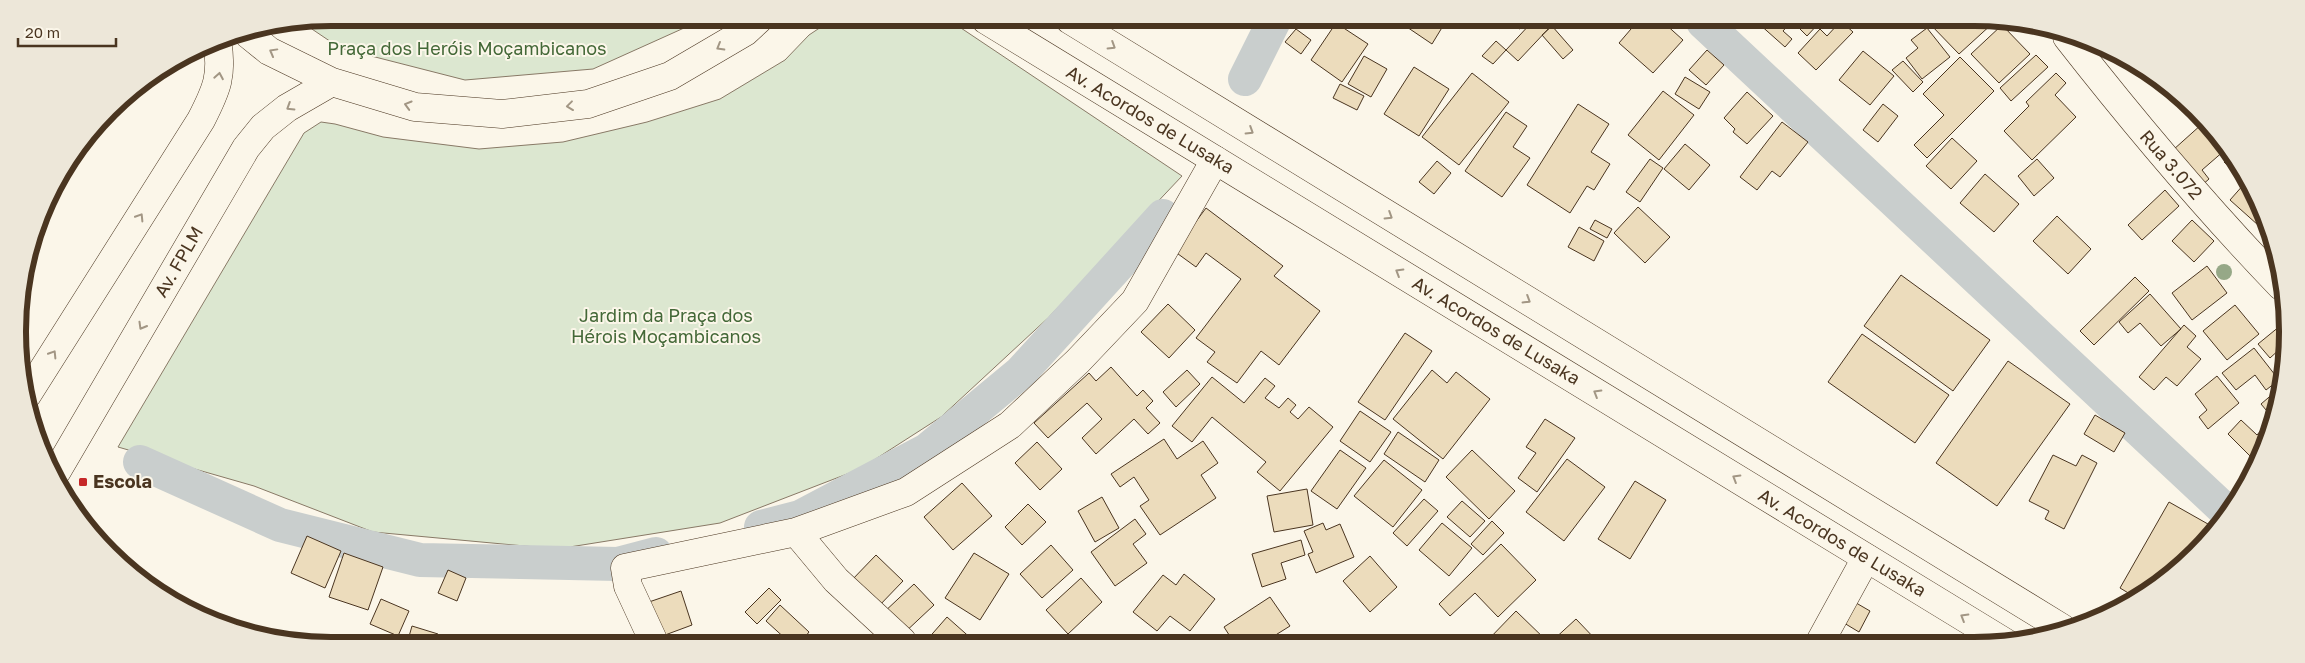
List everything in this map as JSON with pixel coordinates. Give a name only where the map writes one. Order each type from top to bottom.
[{"type":"main road","points":[[252,37],[269,51],[332,82],[415,107],[502,114],[588,104],[670,76],[745,32],[751,26]]},
{"type":"main road","name":"Av. Acordos de Lusaka","points":[[996,26],[1994,636]]},
{"type":"main road","points":[[1080,26],[2057,625]]},
{"type":"main road","name":"Rua 3.072","points":[[2071,42],[2139,129],[2218,220],[2274,279]]},
{"type":"main road","points":[[31,387],[201,120],[216,91],[221,62],[218,48]]},
{"type":"main road","name":"Av. FPLM","points":[[59,468],[246,148],[263,127],[287,108],[332,82]]},
{"type":"main road","points":[[652,637],[628,586],[625,568],[796,532],[906,492],[1010,425],[1078,361],[1136,301],[1215,160]]},
{"type":"main road","points":[[796,532],[836,580],[898,637]]},
{"type":"main road","points":[[1823,637],[1866,558]]},
{"type":"green space","name":"Praça dos Heróis Moçambicanos","points":[[688,26],[593,69],[465,80],[340,48],[309,27]]},
{"type":"green space","name":"Jardim da Praça dos Hérois Moçambicanos","points":[[822,26],[958,26],[1182,176],[1048,318],[941,417],[860,469],[720,523],[557,549],[373,532],[254,486],[118,447],[304,133],[321,122],[383,137],[479,149],[563,142],[647,122],[720,99],[785,60],[809,35]]},
{"type":"building","points":[[1334,26],[1341,26],[1368,44],[1342,82],[1311,60]]},
{"type":"building","points":[[1405,26],[1443,26],[1432,44]]},
{"type":"building","points":[[1528,26],[1551,26],[1518,61],[1506,50]]},
{"type":"building","points":[[1552,26],[1573,50],[1563,59],[1542,35]]},
{"type":"building","points":[[1634,26],[1667,26],[1683,40],[1653,73],[1619,43]]},
{"type":"building","points":[[1761,26],[1787,26],[1783,31],[1792,39],[1785,47]]},
{"type":"building","points":[[1797,26],[1816,26],[1807,36]]},
{"type":"building","points":[[1836,26],[1846,26],[1853,32],[1816,70],[1798,53],[1820,29],[1827,36]]},
{"type":"building","points":[[1932,26],[1989,27],[1959,54]]},
{"type":"building","points":[[1927,28],[1950,57],[1922,79],[1906,58],[1918,48],[1911,40]]},
{"type":"building","points":[[1999,28],[2005,28],[2030,54],[1999,83],[1971,54]]},
{"type":"building","points":[[1296,29],[1311,40],[1301,54],[1285,42]]},
{"type":"building","points":[[1496,41],[1506,50],[1493,64],[1482,56]]},
{"type":"building","points":[[1707,50],[1724,65],[1706,85],[1689,70]]},
{"type":"building","points":[[1863,51],[1894,76],[1870,105],[1839,80]]},
{"type":"building","points":[[2036,55],[2048,67],[2011,101],[2000,88]]},
{"type":"building","points":[[1364,56],[1387,69],[1371,97],[1348,84]]},
{"type":"building","points":[[1960,57],[1994,91],[1927,158],[1914,145],[1944,115],[1923,94]]},
{"type":"building","points":[[1903,61],[1923,82],[1913,92],[1892,70]]},
{"type":"building","points":[[1414,67],[1449,89],[1419,136],[1384,114]]},
{"type":"building","points":[[1472,73],[1509,102],[1459,165],[1422,137]]},
{"type":"building","points":[[2056,73],[2066,83],[2055,95],[2076,117],[2032,160],[2004,131],[2029,106],[2026,102]]},
{"type":"building","points":[[1685,77],[1710,92],[1699,109],[1675,94]]},
{"type":"building","points":[[1340,84],[1364,96],[1357,110],[1333,98]]},
{"type":"building","points":[[1663,91],[1694,115],[1659,160],[1628,135]]},
{"type":"building","points":[[1747,92],[1773,116],[1747,144],[1733,132],[1735,129],[1724,118]]},
{"type":"building","points":[[1578,104],[1609,124],[1591,152],[1610,164],[1594,190],[1587,186],[1570,213],[1527,185]]},
{"type":"building","points":[[1883,104],[1898,116],[1878,142],[1863,130]]},
{"type":"building","points":[[1506,112],[1527,126],[1513,147],[1530,158],[1502,197],[1465,171]]},
{"type":"building","points":[[1782,122],[1808,142],[1780,177],[1772,171],[1757,190],[1740,177]]},
{"type":"building","points":[[2199,126],[2221,153],[2202,170],[2209,179],[2194,192],[2173,150]]},
{"type":"building","points":[[1952,138],[1977,161],[1951,189],[1926,166]]},
{"type":"building","points":[[1685,144],[1710,165],[1689,190],[1664,169]]},
{"type":"building","points":[[1650,159],[1663,168],[1640,202],[1626,192]]},
{"type":"building","points":[[2037,159],[2054,178],[2034,196],[2018,176]]},
{"type":"building","points":[[1437,161],[1451,173],[1434,194],[1419,182]]},
{"type":"building","points":[[1985,174],[2019,204],[1994,232],[1960,203]]},
{"type":"building","points":[[2242,186],[2256,215],[2259,223],[2258,225],[2230,200]]},
{"type":"building","points":[[2165,190],[2179,206],[2142,240],[2128,225]]},
{"type":"building","points":[[1638,207],[1670,237],[1645,263],[1614,233]]},
{"type":"building","points":[[1206,208],[1283,266],[1274,276],[1320,311],[1279,365],[1261,351],[1237,383],[1207,362],[1215,352],[1196,338],[1241,279],[1206,253],[1196,267],[1174,251]]},
{"type":"building","points":[[2057,216],[2091,249],[2068,274],[2033,241]]},
{"type":"building","points":[[1595,220],[1612,229],[1607,238],[1590,229]]},
{"type":"building","points":[[2192,220],[2214,241],[2194,262],[2172,241]]},
{"type":"building","points":[[1579,227],[1604,241],[1594,261],[1568,247]]},
{"type":"building","points":[[2207,266],[2227,293],[2192,320],[2172,293]]},
{"type":"building","points":[[1901,275],[1990,340],[1953,391],[1864,326]]},
{"type":"building","points":[[2135,277],[2149,291],[2094,345],[2080,331]]},
{"type":"building","points":[[2150,294],[2181,329],[2161,346],[2140,323],[2128,333],[2119,322]]},
{"type":"building","points":[[1168,304],[1195,330],[1169,358],[1141,332]]},
{"type":"building","points":[[2235,305],[2259,334],[2227,360],[2203,331]]},
{"type":"building","points":[[2184,325],[2196,336],[2187,347],[2201,359],[2177,386],[2166,377],[2154,390],[2139,377]]},
{"type":"building","points":[[2279,327],[2278,351],[2270,358],[2258,344]]},
{"type":"building","points":[[1405,333],[1432,351],[1385,420],[1358,402]]},
{"type":"building","points":[[1862,334],[1949,395],[1915,443],[1828,382]]},
{"type":"building","points":[[2254,348],[2275,375],[2274,384],[2266,390],[2255,375],[2236,390],[2222,373]]},
{"type":"building","points":[[2008,361],[2070,404],[1997,506],[1936,463]]},
{"type":"building","points":[[1111,367],[1137,396],[1143,390],[1153,401],[1146,408],[1160,423],[1148,434],[1134,419],[1096,454],[1082,438],[1102,419],[1087,403],[1048,438],[1034,423],[1089,373],[1096,381]]},
{"type":"building","points":[[1187,370],[1200,384],[1176,407],[1163,392]]},
{"type":"building","points":[[1432,370],[1447,383],[1456,372],[1490,399],[1443,459],[1393,419]]},
{"type":"building","points":[[2217,376],[2239,403],[2208,429],[2199,417],[2207,410],[2195,394]]},
{"type":"building","points":[[1212,377],[1244,403],[1265,378],[1275,386],[1265,398],[1279,408],[1288,398],[1296,405],[1290,412],[1298,419],[1309,407],[1333,427],[1280,491],[1257,472],[1266,462],[1212,417],[1192,442],[1172,426]]},
{"type":"building","points":[[2272,394],[2268,412],[2261,404]]},
{"type":"building","points":[[1360,411],[1391,432],[1370,462],[1340,441]]},
{"type":"building","points":[[2095,415],[2125,433],[2114,452],[2084,434]]},
{"type":"building","points":[[1545,419],[1575,438],[1537,492],[1518,478],[1536,453],[1526,447]]},
{"type":"building","points":[[2241,420],[2257,435],[2263,428],[2252,458],[2228,434]]},
{"type":"building","points":[[1398,432],[1439,460],[1425,482],[1384,454]]},
{"type":"building","points":[[1164,439],[1177,459],[1203,441],[1218,463],[1201,475],[1216,498],[1160,535],[1140,506],[1149,500],[1134,477],[1120,487],[1111,474]]},
{"type":"building","points":[[1037,442],[1062,469],[1040,490],[1015,463]]},
{"type":"building","points":[[1340,450],[1366,468],[1337,509],[1311,491]]},
{"type":"building","points":[[1472,450],[1515,491],[1489,519],[1446,477]]},
{"type":"building","points":[[2053,455],[2076,466],[2082,455],[2097,463],[2064,529],[2045,519],[2049,511],[2029,501]]},
{"type":"building","points":[[1567,459],[1605,487],[1564,541],[1526,512]]},
{"type":"building","points":[[1384,460],[1422,490],[1393,527],[1354,496]]},
{"type":"building","points":[[1635,481],[1666,500],[1630,559],[1598,539]]},
{"type":"building","points":[[962,483],[992,516],[953,550],[924,517]]},
{"type":"building","points":[[1307,489],[1313,525],[1274,532],[1267,496]]},
{"type":"building","points":[[1102,497],[1119,528],[1095,542],[1078,511]]},
{"type":"building","points":[[1424,499],[1438,511],[1407,546],[1393,533]]},
{"type":"building","points":[[1462,501],[1485,521],[1470,537],[1447,517]]},
{"type":"building","points":[[2169,502],[2210,525],[2175,561],[2159,574],[2130,594],[2120,588]]},
{"type":"building","points":[[1028,504],[1046,522],[1022,545],[1005,527]]},
{"type":"building","points":[[1135,519],[1146,534],[1133,544],[1147,563],[1115,586],[1091,552]]},
{"type":"building","points":[[1492,521],[1504,533],[1483,555],[1471,544]]},
{"type":"building","points":[[1323,523],[1326,530],[1340,524],[1354,557],[1316,573],[1308,554],[1313,552],[1304,531]]},
{"type":"building","points":[[1442,523],[1472,548],[1449,576],[1419,550]]},
{"type":"building","points":[[307,536],[341,551],[325,588],[291,573]]},
{"type":"building","points":[[1301,540],[1305,555],[1281,563],[1286,579],[1262,587],[1252,554]]},
{"type":"building","points":[[1501,544],[1536,580],[1498,617],[1475,593],[1450,616],[1439,604]]},
{"type":"building","points":[[1051,545],[1073,570],[1042,598],[1020,574]]},
{"type":"building","points":[[344,553],[383,567],[368,610],[329,597]]},
{"type":"building","points":[[974,553],[1009,574],[980,620],[945,598]]},
{"type":"building","points":[[876,555],[903,581],[877,608],[850,582]]},
{"type":"building","points":[[1370,556],[1397,587],[1370,612],[1343,581]]},
{"type":"building","points":[[448,570],[466,578],[457,601],[438,593]]},
{"type":"building","points":[[1184,574],[1215,599],[1190,631],[1170,616],[1157,631],[1133,612],[1163,575],[1176,585]]},
{"type":"building","points":[[1081,578],[1102,602],[1068,634],[1046,610]]},
{"type":"building","points":[[914,584],[934,605],[902,635],[882,614]]},
{"type":"building","points":[[769,588],[781,600],[757,624],[745,612]]},
{"type":"building","points":[[681,591],[692,625],[657,637],[646,603]]},
{"type":"building","points":[[1270,597],[1290,626],[1272,637],[1230,637],[1224,627]]},
{"type":"building","points":[[381,599],[409,611],[398,636],[370,624]]},
{"type":"building","points":[[1851,600],[1870,611],[1859,632],[1839,620]]},
{"type":"building","points":[[780,605],[809,632],[805,637],[784,637],[766,621]]},
{"type":"building","points":[[1516,611],[1543,637],[1491,637]]},
{"type":"building","points":[[947,617],[970,637],[930,637]]},
{"type":"building","points":[[1576,619],[1593,637],[1556,637]]},
{"type":"building","points":[[412,626],[438,634],[437,637],[409,637]]},
{"type":"waterway","points":[[1245,79],[1272,26]]},
{"type":"waterway","points":[[1707,26],[2222,508]]},
{"type":"waterway","points":[[761,527],[800,517],[927,450],[1021,372],[1163,216]]},
{"type":"waterway","points":[[140,462],[280,525],[420,560],[618,564],[656,554]]},
{"type":"place","name":"Escola","points":[[83,482]]}]
